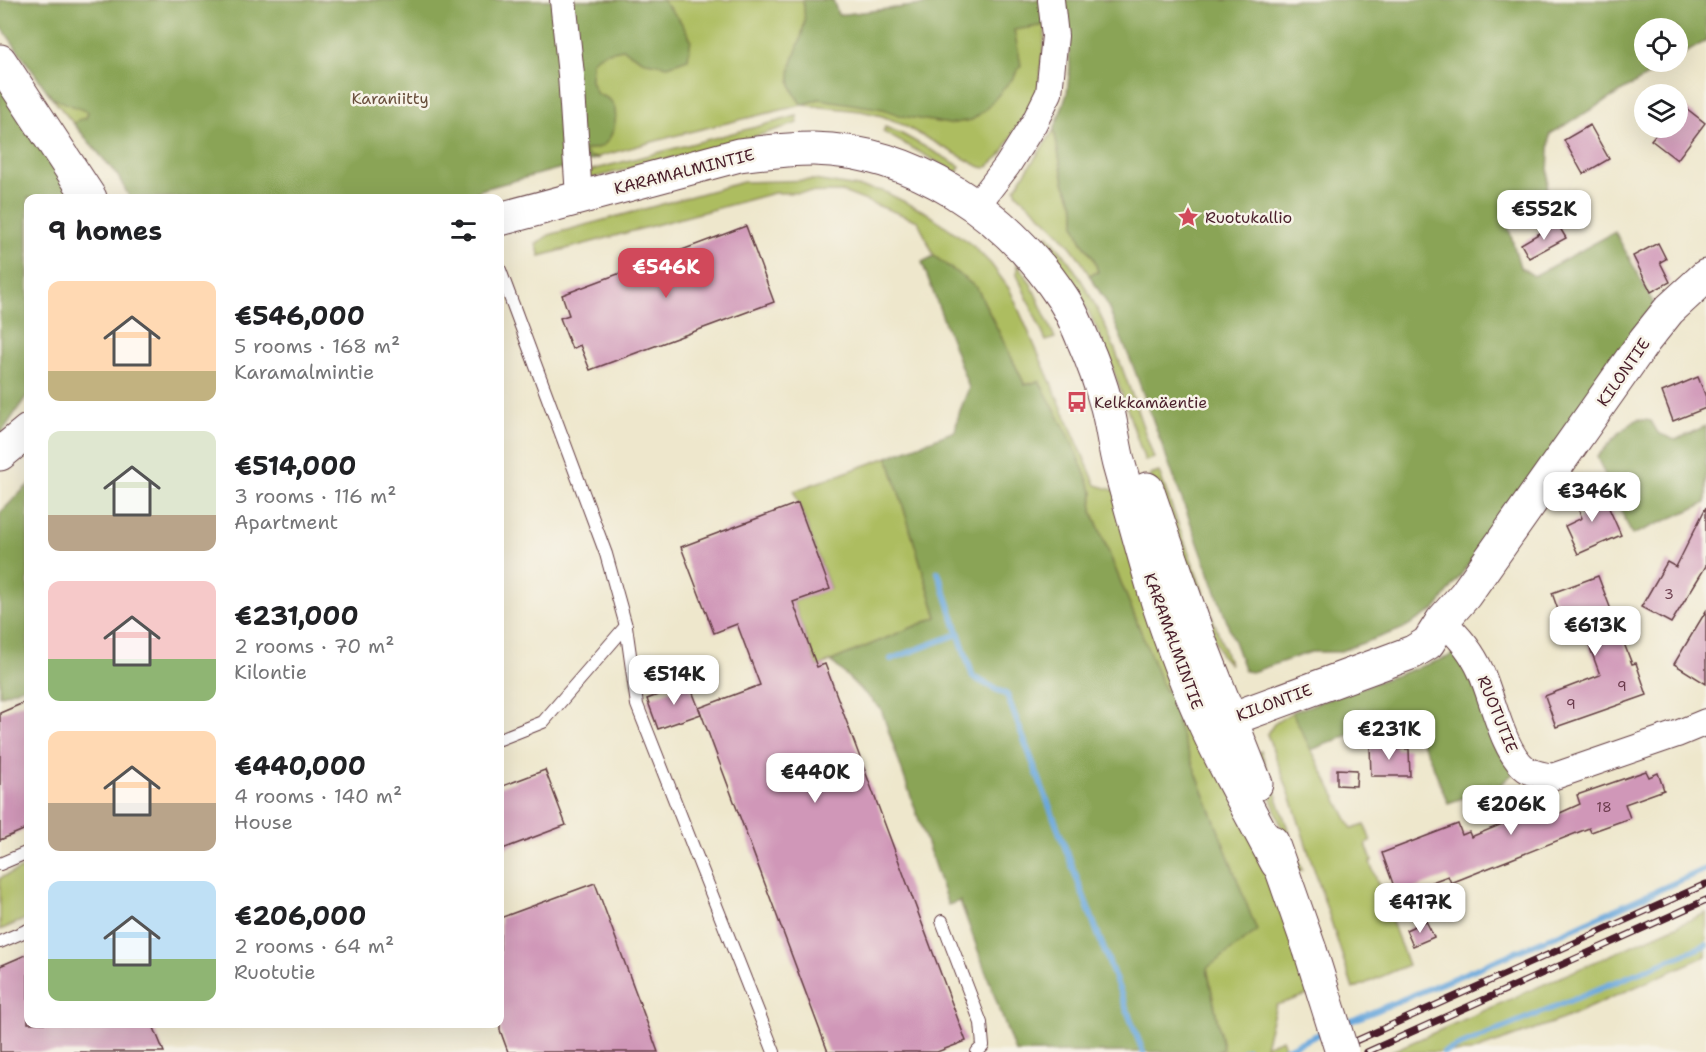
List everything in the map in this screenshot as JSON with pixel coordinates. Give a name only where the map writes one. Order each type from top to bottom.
[{"type":"street","points":[[563,0],[571,75],[579,196]]},
{"type":"street","points":[[977,205],[1007,166],[1034,123],[1049,93],[1055,36],[1051,0]]},
{"type":"street","points":[[0,61],[87,194]]},
{"type":"street","name":"KARAMALMINTIE","points":[[504,218],[739,155],[774,150],[815,149],[860,155],[894,164],[941,183],[977,205],[1023,248],[1063,298],[1085,343],[1107,406],[1119,465],[1152,583],[1176,654],[1219,712],[1310,950],[1342,1052]]},
{"type":"street","name":"KILONTIE","points":[[1219,712],[1413,652],[1428,643],[1442,621],[1465,595],[1645,340],[1669,310],[1706,276]]},
{"type":"street","points":[[0,454],[24,434]]},
{"type":"street","name":"RUOTUTIE","points":[[1442,621],[1461,638],[1472,654],[1481,671],[1510,751],[1526,770],[1552,777],[1706,722]]},
{"type":"lane","points":[[504,281],[606,554],[626,626],[637,705],[774,1052]]},
{"type":"lane","points":[[504,737],[543,722],[626,626]]},
{"type":"lane","points":[[0,864],[24,854]]},
{"type":"lane","points":[[942,921],[981,1023],[983,1046],[977,1052]]},
{"type":"lane","points":[[0,942],[24,932]]},
{"type":"green space","name":"Karaniitty","points":[[0,0],[833,0],[838,15],[964,0],[1046,25],[1038,93],[1000,156],[986,168],[882,116],[861,111],[802,105],[685,133],[521,178],[472,194],[128,194],[118,176],[52,98],[0,23]]},
{"type":"green space","name":"Karaniitty","points":[[0,0],[662,0],[679,19],[691,39],[688,59],[668,66],[646,62],[623,49],[604,53],[592,61],[591,81],[597,94],[610,100],[615,112],[614,126],[609,139],[600,147],[585,150],[585,153],[591,157],[599,158],[483,189],[472,194],[128,194],[118,176],[74,124],[86,118],[88,112],[52,98],[0,25]]},
{"type":"green space","points":[[803,0],[833,0],[838,15],[964,0],[1043,0],[1046,25],[1014,30],[1021,65],[1013,78],[986,109],[972,120],[949,124],[902,116],[883,109],[819,99],[802,105],[794,94],[790,74],[804,24]]},
{"type":"green space","points":[[1065,0],[1706,0],[1706,41],[1688,52],[1688,18],[1634,18],[1634,72],[1654,72],[1550,134],[1547,192],[1505,215],[1520,267],[1534,276],[1615,232],[1656,308],[1436,609],[1402,629],[1338,652],[1311,652],[1252,672],[1245,671],[1133,366],[1105,300],[1089,275],[1098,272],[1094,259],[1081,240],[1075,225],[1075,207],[1064,182],[1054,130],[1067,94],[1070,66]]},
{"type":"green space","points":[[0,81],[75,194],[24,194],[24,400],[0,435]]},
{"type":"green space","points":[[797,116],[798,123],[744,140],[588,179],[587,173],[592,170]]},
{"type":"green space","points":[[885,127],[960,166],[957,173],[883,132]]},
{"type":"green space","points":[[1054,130],[1064,182],[1075,207],[1075,225],[1081,240],[1094,259],[1098,272],[1089,275],[1066,241],[1017,194],[1015,188]]},
{"type":"green space","points":[[814,180],[883,191],[927,213],[972,245],[991,264],[1010,290],[1096,485],[1120,492],[1181,687],[1165,692],[1092,511],[1093,493],[1039,381],[1025,385],[977,288],[934,256],[918,221],[843,192],[774,193],[540,256],[536,244],[549,235],[743,182]]},
{"type":"green space","points":[[1048,235],[1084,285],[1099,313],[1123,370],[1154,458],[1145,461],[1104,346],[1077,291],[1041,243]]},
{"type":"green space","points":[[934,256],[977,288],[1025,385],[1039,381],[1069,436],[1093,493],[1092,511],[1165,691],[1181,687],[1193,717],[1177,723],[1257,931],[1207,968],[1223,1049],[1216,1052],[1015,1052],[960,901],[948,905],[881,709],[831,661],[937,617],[888,457],[955,431],[969,388],[922,262]]},
{"type":"green space","points":[[1017,264],[1030,282],[1055,338],[1046,341],[1017,275]]},
{"type":"green space","points":[[1638,419],[1651,421],[1658,433],[1675,440],[1706,426],[1706,503],[1632,535],[1597,457],[1620,432]]},
{"type":"green space","points":[[888,457],[937,617],[817,667],[793,602],[830,588],[794,491]]},
{"type":"green space","points":[[1159,472],[1230,665],[1221,655],[1150,475]]},
{"type":"green space","points":[[24,489],[24,687],[0,696],[0,513]]},
{"type":"green space","points":[[1458,649],[1516,771],[1500,785],[1448,803],[1424,746],[1410,728],[1391,718],[1311,750],[1292,712],[1448,657]]},
{"type":"green space","points":[[1292,712],[1352,829],[1365,825],[1371,842],[1366,844],[1372,861],[1370,862],[1408,965],[1353,989],[1291,798],[1267,734],[1274,724]]},
{"type":"green space","points":[[1193,717],[1266,862],[1317,992],[1276,1005],[1265,1046],[1282,1039],[1287,1052],[1216,1052],[1223,1048],[1207,968],[1177,723]]},
{"type":"green space","points":[[1261,751],[1302,870],[1297,871],[1255,754]]},
{"type":"green space","points":[[24,868],[24,920],[0,930],[0,878]]},
{"type":"green space","points":[[1706,913],[1706,956],[1563,1019],[1470,1052],[1390,1052]]},
{"type":"building","points":[[1688,110],[1705,123],[1677,160],[1651,140],[1653,138],[1688,138]]},
{"type":"building","points":[[1590,125],[1609,159],[1583,174],[1564,140]]},
{"type":"building","points":[[1557,223],[1566,238],[1529,258],[1521,244]]},
{"type":"building","points":[[746,226],[774,302],[590,370],[580,345],[572,349],[560,318],[569,315],[562,295]]},
{"type":"building","points":[[1658,243],[1666,259],[1660,262],[1670,282],[1651,292],[1633,256]]},
{"type":"building","points":[[1698,377],[1706,397],[1706,408],[1673,421],[1662,392]]},
{"type":"building","points":[[1600,488],[1621,535],[1578,554],[1565,526],[1582,518],[1574,499]]},
{"type":"building","points":[[798,503],[830,589],[793,602],[817,667],[825,664],[966,1041],[937,1052],[828,1052],[699,708],[760,685],[737,624],[714,633],[681,547]]},
{"type":"building","points":[[1706,507],[1706,566],[1671,623],[1641,607],[1667,562],[1676,567]]},
{"type":"building","points":[[1598,576],[1632,664],[1636,663],[1647,695],[1556,727],[1545,696],[1600,675],[1578,615],[1562,621],[1552,593]]},
{"type":"building","points":[[1706,611],[1706,684],[1674,664]]},
{"type":"building","points":[[689,683],[701,714],[658,729],[647,699]]},
{"type":"building","points":[[24,703],[24,830],[0,840],[0,713]]},
{"type":"building","points":[[1370,744],[1395,744],[1395,749],[1409,749],[1410,776],[1371,776]]},
{"type":"building","points":[[1337,769],[1357,770],[1356,786],[1337,785]]},
{"type":"building","points":[[545,770],[566,825],[504,848],[504,785]]},
{"type":"building","points":[[1646,771],[1649,777],[1658,773],[1664,790],[1625,804],[1630,818],[1591,832],[1589,828],[1451,883],[1448,876],[1397,895],[1382,853],[1458,824],[1462,835],[1469,832],[1471,837],[1536,810],[1538,816],[1547,812],[1549,818],[1580,804],[1577,795]]},
{"type":"building","points":[[595,883],[658,1052],[508,1052],[500,1030],[504,1028],[504,917]]},
{"type":"building","points":[[1426,921],[1434,937],[1413,946],[1406,930]]},
{"type":"building","points":[[24,956],[24,1028],[154,1028],[164,1052],[0,1052],[0,966]]},
{"type":"waterway","points":[[938,572],[973,677],[1007,695],[1143,1052]]},
{"type":"waterway","points":[[891,659],[958,634]]},
{"type":"waterway","points":[[1344,1024],[1564,932],[1706,869]]},
{"type":"waterway","points":[[1444,1052],[1706,945]]},
{"type":"waterway","points":[[1280,1052],[1326,1031]]},
{"type":"waterway","points":[[1243,1052],[1247,1050],[1248,1052]]},
{"type":"railway","points":[[1331,1052],[1706,884]]},
{"type":"railway","points":[[1367,1052],[1706,900]]},
{"type":"place","name":"Ruotukallio","points":[[1188,217]]},
{"type":"place","name":"Kelkkamäentie","points":[[1077,402]]}]
